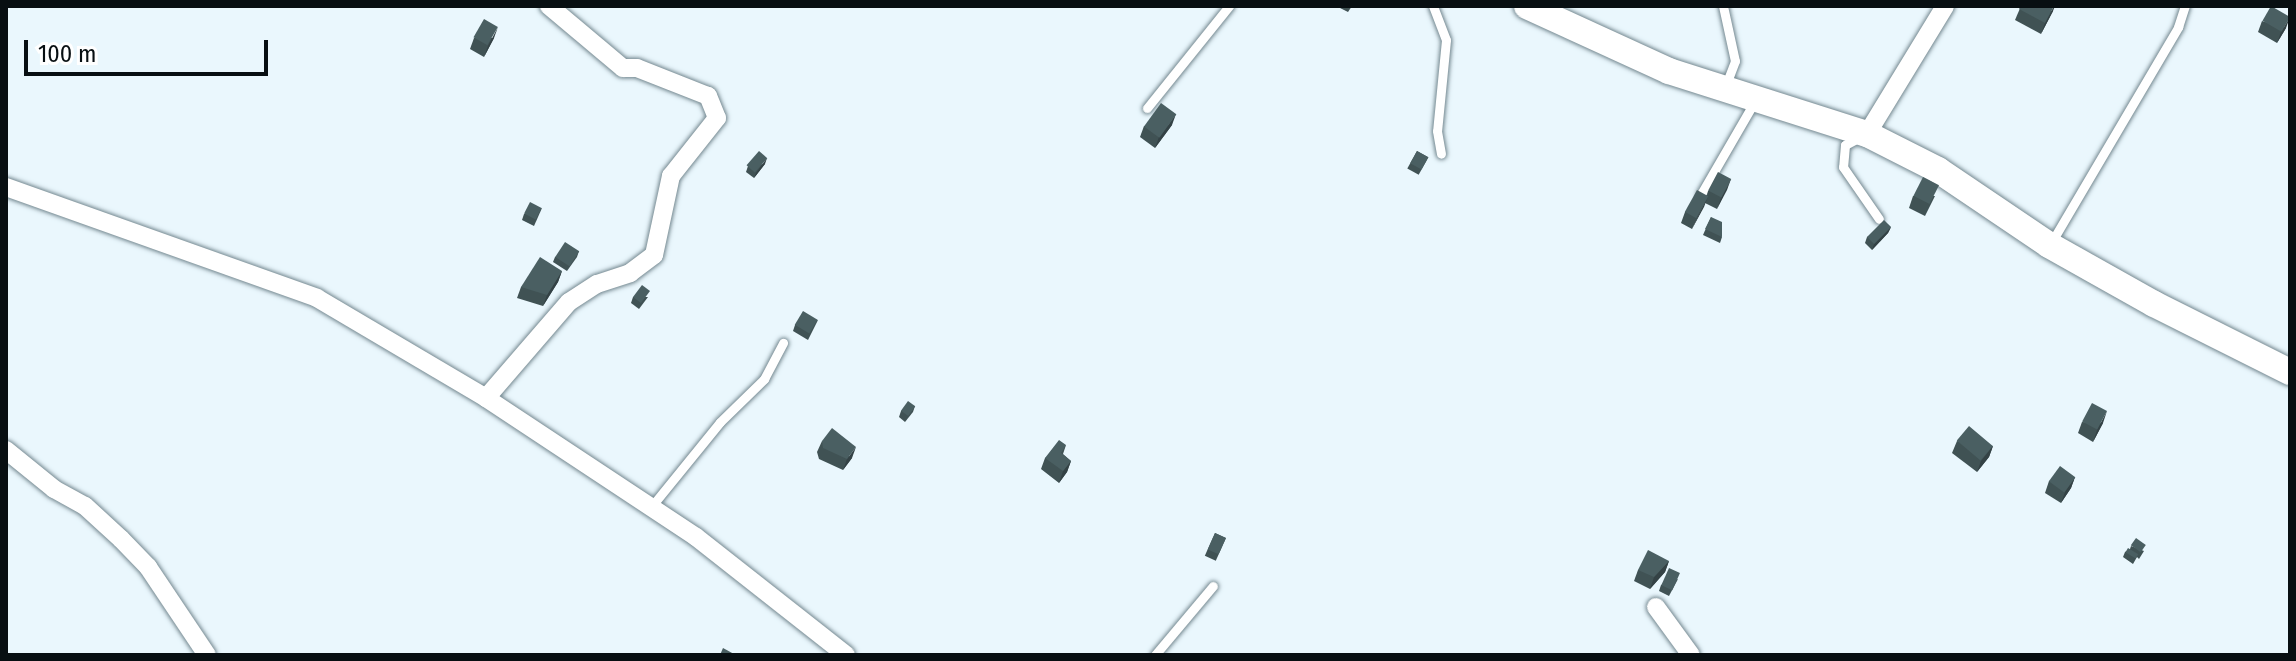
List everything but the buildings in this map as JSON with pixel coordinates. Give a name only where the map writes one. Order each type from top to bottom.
[{"type":"street","points":[[486,398],[569,302],[597,284],[630,273],[654,255],[671,176],[717,118],[708,96],[637,68],[623,68],[549,6]]},
{"type":"street","points":[[1527,6],[1669,71],[1867,134],[1938,170],[2049,245],[2290,372]]},
{"type":"street","points":[[1867,134],[1945,6]]},
{"type":"street","points":[[6,187],[304,292],[486,398],[651,507],[778,597],[846,655]]},
{"type":"street","points":[[6,450],[54,489],[85,506],[121,539],[148,567],[207,655]]},
{"type":"street","points":[[1656,607],[1691,655]]},
{"type":"lane","points":[[1147,108],[1229,6]]},
{"type":"lane","points":[[1433,6],[1446,40],[1437,131],[1441,154]]},
{"type":"lane","points":[[1723,6],[1735,61],[1725,89]]},
{"type":"lane","points":[[2049,245],[2178,27],[2185,6]]},
{"type":"lane","points":[[1701,194],[1756,98]]},
{"type":"lane","points":[[1867,134],[1845,145],[1841,155],[1879,219]]},
{"type":"lane","points":[[651,507],[720,422],[764,379],[783,343]]},
{"type":"lane","points":[[1155,655],[1213,586]]}]
